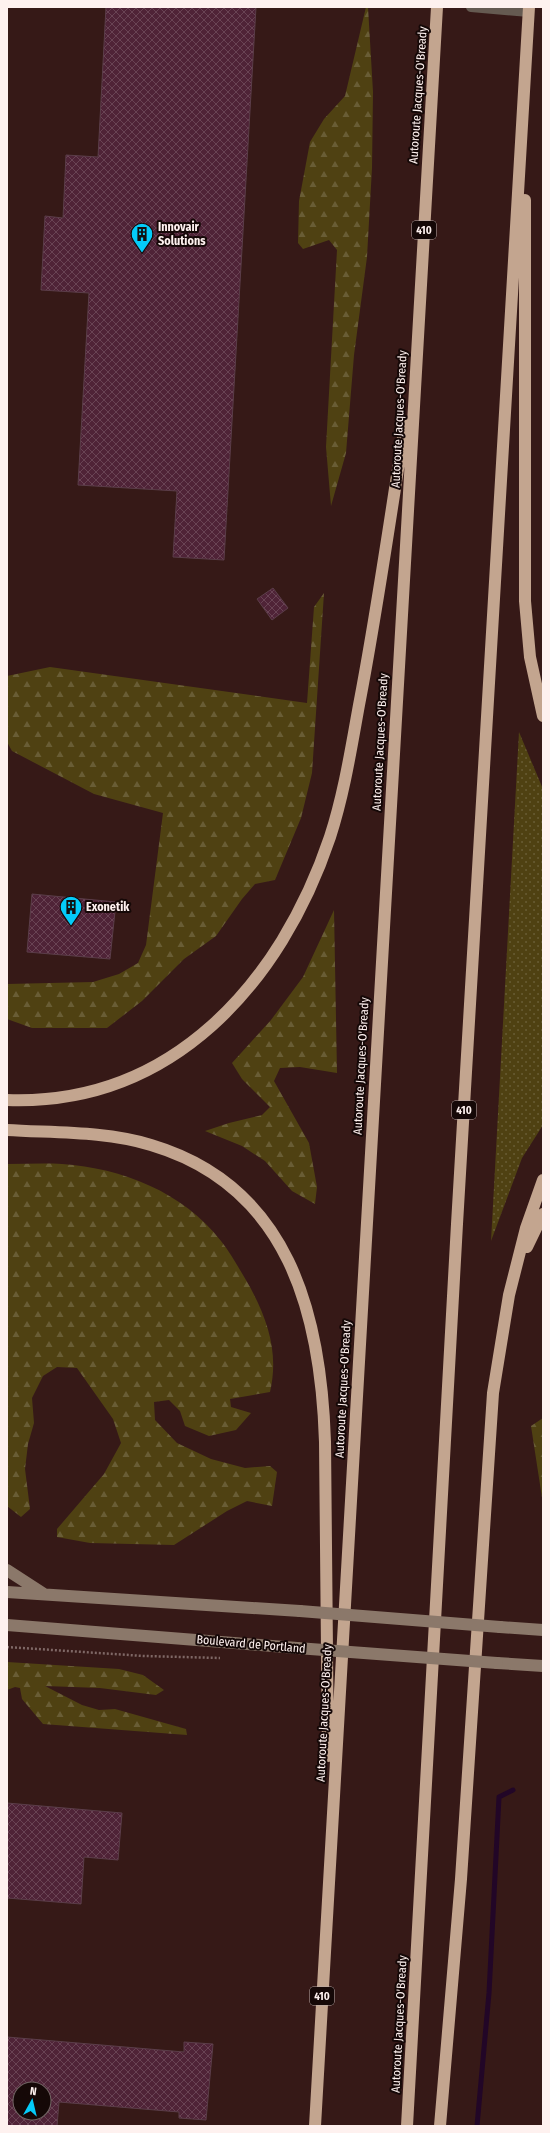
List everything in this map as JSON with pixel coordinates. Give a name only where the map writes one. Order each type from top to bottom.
[{"type":"highway","name":"Autoroute Jacques-O'Bready","points":[[315,2126],[437,7]]},
{"type":"highway","name":"Autoroute Jacques-O'Bready","points":[[407,2126],[458,1216],[529,9]]},
{"type":"highway","points":[[524,95],[526,325],[525,601],[530,656],[543,716]]},
{"type":"highway","points":[[7,1100],[47,1100],[92,1092],[125,1081],[167,1061],[203,1035],[240,999],[270,958],[292,922],[324,852],[342,792],[365,672],[416,360]]},
{"type":"highway","points":[[7,1130],[124,1139],[160,1148],[193,1162],[222,1181],[252,1207],[278,1241],[296,1276],[305,1299],[313,1334],[320,1381],[325,1438],[329,1866]]},
{"type":"highway","points":[[440,2126],[460,1894],[493,1401],[498,1351],[509,1295],[526,1228],[543,1180]]},
{"type":"highway","points":[[509,1295],[525,1252],[543,1214]]},
{"type":"main road","points":[[7,1570],[45,1595]]},
{"type":"main road","points":[[7,1592],[300,1611],[543,1630]]},
{"type":"main road","name":"Boulevard de Portland","points":[[7,1625],[543,1666]]},
{"type":"lane","points":[[471,7],[529,9]]},
{"type":"path","name":"Boulevard de Portland","points":[[7,1647],[144,1656],[203,1658]]},
{"type":"green space","points":[[366,7],[368,7],[373,92],[372,168],[367,257],[354,355],[346,453],[331,506],[326,447],[337,250],[329,240],[303,249],[298,243],[299,201],[310,142],[324,119],[345,96]]},
{"type":"green space","points":[[324,593],[312,773],[301,818],[275,880],[255,884],[242,899],[216,936],[184,959],[142,1001],[107,1028],[32,1028],[7,1019],[7,984],[93,982],[119,974],[138,963],[146,945],[163,813],[94,794],[12,751],[7,742],[7,676],[50,667],[307,703],[314,607]]},
{"type":"green space","points":[[519,732],[543,789],[543,1125],[522,1158],[491,1241]]},
{"type":"green space","points":[[334,910],[337,1073],[300,1067],[280,1068],[274,1081],[309,1143],[317,1187],[315,1204],[292,1191],[265,1161],[242,1146],[205,1131],[229,1123],[262,1115],[270,1107],[242,1079],[232,1063],[271,1020],[303,977]]},
{"type":"green space","points":[[7,1164],[62,1164],[84,1166],[129,1177],[170,1196],[189,1209],[206,1224],[221,1241],[250,1287],[267,1325],[273,1364],[270,1392],[230,1399],[231,1407],[251,1413],[236,1430],[209,1436],[185,1426],[180,1411],[169,1400],[154,1402],[155,1420],[177,1443],[211,1459],[245,1468],[270,1466],[277,1472],[272,1506],[247,1501],[227,1511],[174,1545],[90,1543],[57,1537],[57,1529],[104,1474],[121,1443],[113,1419],[77,1368],[57,1367],[43,1376],[32,1398],[34,1423],[28,1444],[25,1469],[30,1509],[21,1517],[7,1506]]},
{"type":"green space","points":[[543,1418],[543,1504],[531,1426]]},
{"type":"green space","points":[[7,1662],[119,1669],[143,1675],[164,1690],[156,1695],[100,1688],[45,1686],[82,1705],[99,1710],[115,1709],[186,1729],[187,1735],[43,1724],[22,1699],[20,1688],[15,1687],[7,1690]]},
{"type":"building","name":"Innovair Solutions","points":[[106,7],[256,7],[224,560],[173,557],[177,491],[78,485],[89,293],[41,290],[45,216],[63,218],[66,155],[98,157]]},
{"type":"building","points":[[273,588],[288,608],[272,620],[257,599]]},
{"type":"building","name":"Exonetik","points":[[32,894],[116,902],[110,959],[27,952]]},
{"type":"building","points":[[7,1803],[122,1813],[118,1860],[84,1857],[81,1904],[7,1898]]},
{"type":"building","points":[[7,2037],[184,2052],[184,2042],[213,2044],[206,2120],[179,2118],[179,2112],[59,2102],[57,2126],[7,2126]]},
{"type":"waterway","points":[[477,2126],[489,1993],[499,1797],[513,1790]]},
{"type":"place","name":"Innovair Solutions","points":[[142,254]]},
{"type":"place","name":"Exonetik","points":[[71,926]]}]
